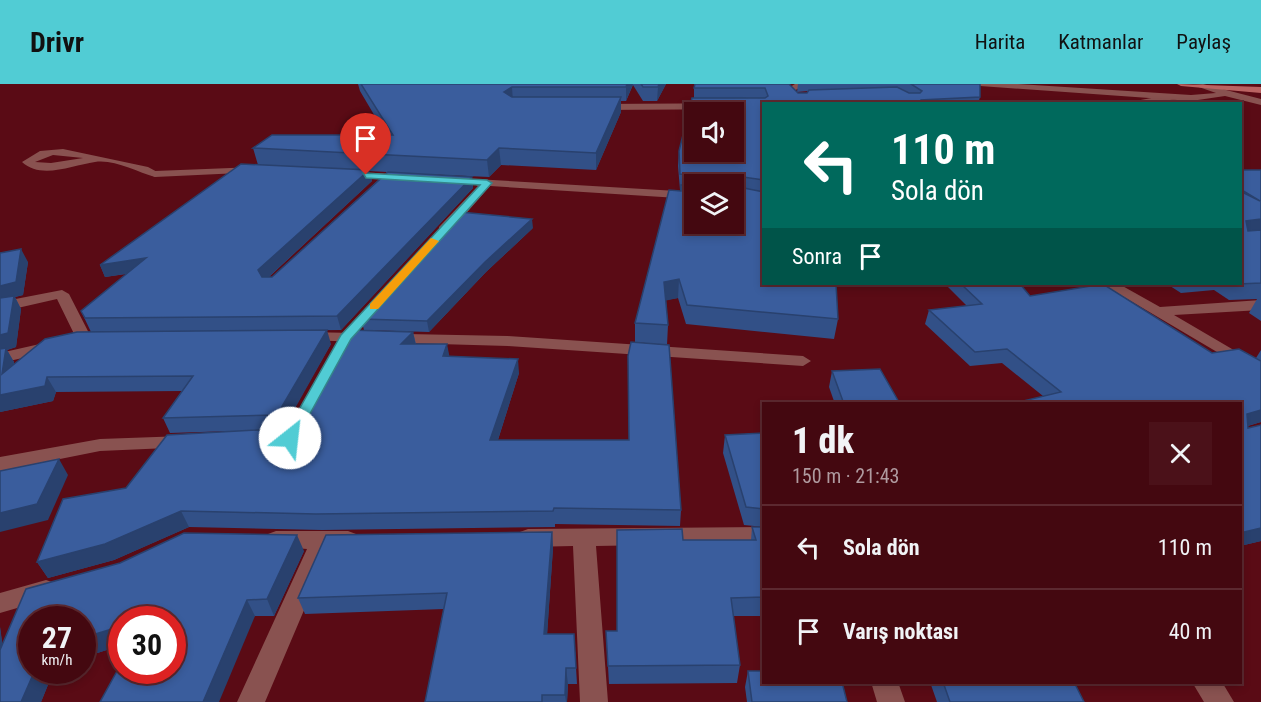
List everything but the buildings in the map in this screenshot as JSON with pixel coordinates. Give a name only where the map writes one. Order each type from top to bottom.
[{"type":"main road","points":[[1181,84],[1261,90]]},
{"type":"street","points":[[801,100],[789,90],[802,84]]},
{"type":"street","points":[[980,84],[1173,97],[1212,97],[1225,93]]},
{"type":"street","points":[[1197,85],[1261,102]]},
{"type":"street","points":[[1137,102],[1173,97]]},
{"type":"street","points":[[585,107],[762,106]]},
{"type":"street","points":[[97,158],[64,165],[42,166],[27,162],[38,154],[51,152],[97,158],[144,169],[155,174],[228,169],[269,170]]},
{"type":"street","points":[[333,173],[422,179]]},
{"type":"street","points":[[371,192],[387,176]]},
{"type":"street","points":[[466,182],[684,195]]},
{"type":"street","points":[[432,243],[487,183]]},
{"type":"street","points":[[1111,285],[1261,373]]},
{"type":"street","points":[[0,307],[62,294],[90,339],[0,357]]},
{"type":"street","points":[[1157,312],[1261,305]]},
{"type":"street","points":[[335,357],[346,337],[362,320]]},
{"type":"street","points":[[286,338],[346,337],[508,341],[803,361]]},
{"type":"street","points":[[0,464],[100,445],[207,441]]},
{"type":"street","points":[[500,538],[762,535]]},
{"type":"street","points":[[584,538],[594,702]]},
{"type":"street","points":[[255,539],[369,540]]},
{"type":"street","points":[[251,702],[322,541]]},
{"type":"street","points":[[0,603],[66,585]]},
{"type":"street","points":[[885,684],[891,702]]},
{"type":"street","points":[[1206,684],[1220,702]]},
{"type":"slow traffic","points":[[374,306],[434,241]]},
{"type":"route","points":[[290,438],[346,337],[487,183],[366,175]]}]
